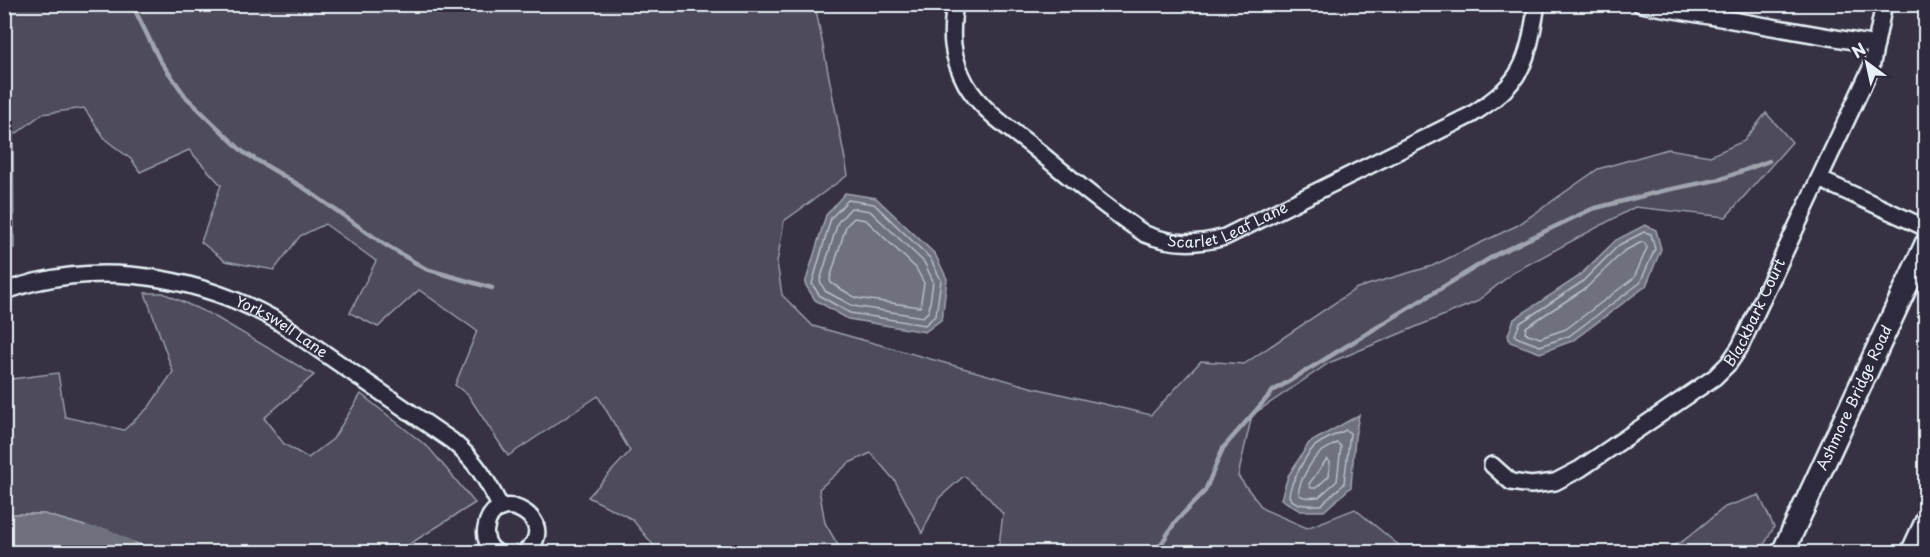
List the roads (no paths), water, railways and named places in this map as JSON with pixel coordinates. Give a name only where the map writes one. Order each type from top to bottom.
[{"type":"main road","name":"Ashmore Bridge Road","points":[[1783,552],[1926,243]]},
{"type":"street","name":"Scarlet Leaf Lane","points":[[955,4],[951,40],[960,73],[975,97],[996,118],[1145,234],[1174,243],[1194,243],[1225,237],[1471,115],[1491,102],[1512,82],[1522,68],[1529,51],[1537,4]]},
{"type":"street","points":[[1640,4],[1876,45]]},
{"type":"street","name":"Blackbark Court","points":[[1492,465],[1510,482],[1531,485],[1555,482],[1606,452],[1715,376],[1729,363],[1740,347],[1869,74],[1884,4]]},
{"type":"street","points":[[1819,179],[1926,228]]},
{"type":"street","name":"Yorkswell Lane","points":[[4,291],[51,279],[81,275],[126,275],[174,281],[255,308],[276,320],[468,454],[485,477],[501,508]]},
{"type":"street","points":[[496,552],[487,542],[486,526],[489,518],[501,508],[511,506],[525,511],[533,520],[536,534],[534,542],[525,552]]},
{"type":"street","points":[[1908,552],[1926,515]]},
{"type":"water","points":[[845,193],[876,198],[935,254],[947,279],[942,319],[925,332],[848,319],[815,300],[805,284],[826,215]]},
{"type":"water","points":[[1645,225],[1656,230],[1661,249],[1646,286],[1572,341],[1540,353],[1510,342],[1508,335],[1514,319],[1578,277],[1616,240]]},
{"type":"water","points":[[1359,415],[1351,487],[1324,511],[1300,511],[1281,499],[1288,476],[1309,443]]},
{"type":"water","points":[[5,514],[44,514],[161,552],[109,552],[63,535],[28,526],[5,529]]},
{"type":"waterway","points":[[132,4],[159,59],[186,97],[243,152],[304,188],[384,244],[426,269],[492,288]]},
{"type":"waterway","points":[[1156,552],[1176,521],[1205,491],[1223,448],[1273,391],[1497,254],[1592,209],[1721,179],[1769,161]]},
{"type":"waterway","points":[[4,531],[103,541],[125,552]]}]
